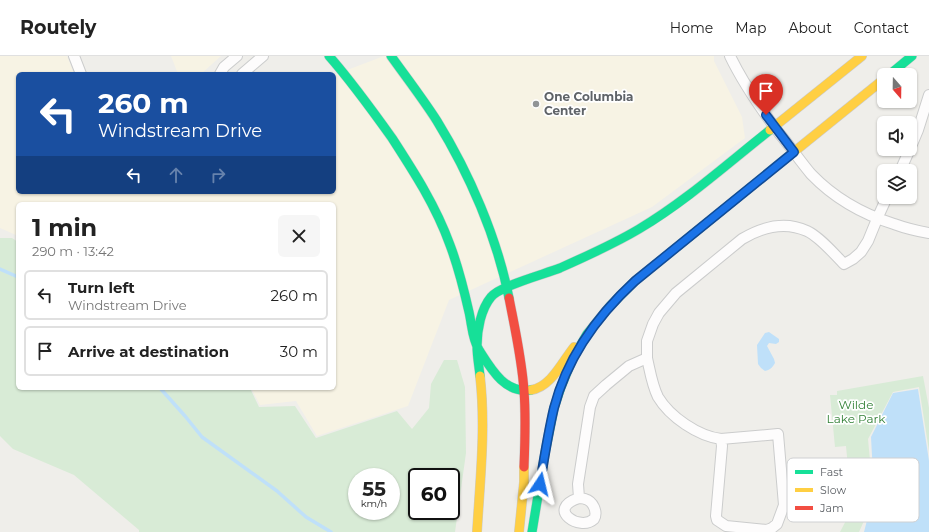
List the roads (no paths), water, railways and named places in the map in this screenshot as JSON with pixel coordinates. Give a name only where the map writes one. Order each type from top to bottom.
[{"type":"main road","points":[[329,56],[349,79],[372,110],[416,175],[433,205],[445,231],[455,260],[476,346],[482,390],[483,435],[477,532]]},
{"type":"main road","points":[[391,56],[436,120],[454,151],[482,213],[495,246],[508,287],[518,342],[524,391],[524,482],[519,532]]},
{"type":"main road","points":[[862,56],[698,188],[639,229],[600,250],[559,268],[508,287],[491,296],[482,310],[476,346],[499,379],[507,386],[524,391],[534,390],[548,382],[571,350],[590,330],[616,298],[877,85]]},
{"type":"main road","points":[[897,68],[912,56]]},
{"type":"main road","points":[[532,532],[554,408],[563,381],[576,353],[590,330]]},
{"type":"street","points":[[74,56],[80,72]]},
{"type":"street","points":[[221,72],[224,67],[237,56]]},
{"type":"street","points":[[244,72],[263,56]]},
{"type":"street","points":[[730,56],[745,83],[775,127],[811,174],[840,199],[876,219],[908,229],[929,233]]},
{"type":"street","points":[[917,132],[929,95]]},
{"type":"street","points":[[721,439],[722,446],[716,516],[717,520],[726,526],[767,530],[772,528],[777,524],[784,505],[778,434],[721,439],[714,438],[678,420],[666,408],[657,396],[651,378],[648,358],[647,341],[659,313],[676,293],[742,239],[767,228],[783,225],[807,231],[817,238],[844,264],[861,252],[868,241],[884,204]]},
{"type":"street","points":[[579,498],[578,484],[590,407],[594,396],[629,366],[648,358]]},
{"type":"water","points":[[769,332],[779,339],[779,342],[776,344],[769,343],[767,346],[775,363],[771,368],[765,371],[758,364],[757,345],[765,333]]},
{"type":"water","points":[[918,389],[929,461],[929,532],[864,532],[867,522],[919,522],[919,458],[872,458],[871,437],[893,393]]},
{"type":"waterway","points":[[0,269],[16,276]]},
{"type":"waterway","points":[[162,390],[202,437],[277,491],[306,517],[331,532]]},
{"type":"place","name":"One Columbia Center","points":[[536,104]]},
{"type":"park label","name":"Wilde Lake Park","points":[[856,412]]}]
